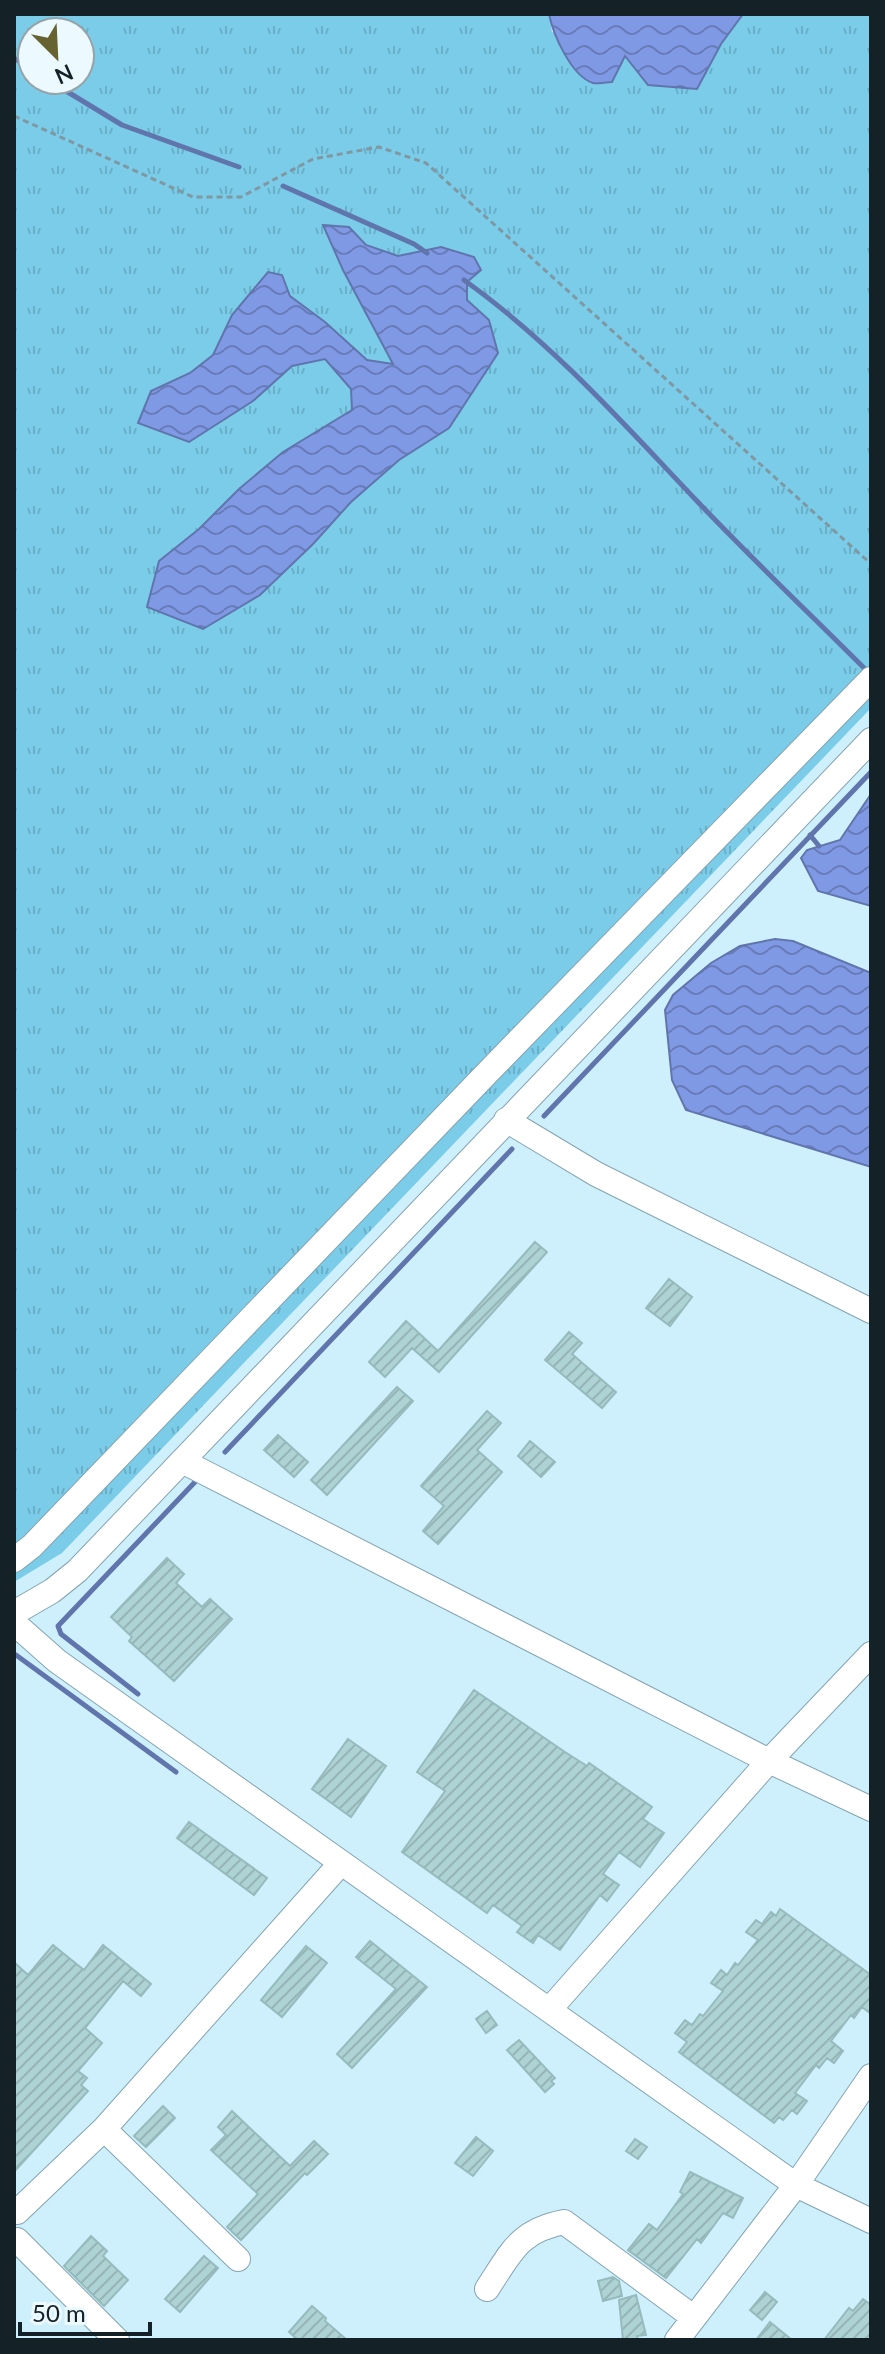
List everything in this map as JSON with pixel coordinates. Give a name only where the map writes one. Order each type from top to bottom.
[{"type":"lane","points":[[14,1560],[32,1546],[871,679]]},
{"type":"lane","points":[[14,1613],[52,1591],[77,1571],[871,740]]},
{"type":"lane","points":[[506,1120],[596,1174],[871,1311]]},
{"type":"lane","points":[[182,1461],[769,1761],[871,1809]]},
{"type":"lane","points":[[14,1623],[57,1661],[796,2185],[871,2221]]},
{"type":"lane","points":[[549,2010],[769,1761],[871,1654]]},
{"type":"lane","points":[[117,2340],[16,2241],[24,2232],[23,2221],[15,2212],[104,2129],[341,1863]]},
{"type":"lane","points":[[677,2340],[796,2185],[871,2076]]},
{"type":"lane","points":[[104,2129],[238,2259]]},
{"type":"lane","points":[[487,2289],[519,2242],[544,2226],[564,2222],[693,2317]]},
{"type":"path","points":[[14,116],[193,197],[241,197],[313,159],[379,147],[426,163],[871,564]]},
{"type":"green space","points":[[14,14],[549,14],[552,32],[625,56],[649,85],[721,44],[743,14],[871,14],[871,708],[62,1553],[14,1582]],"holes":[[[324,225],[349,227],[366,245],[398,256],[441,247],[467,282],[467,300],[489,320],[449,428],[399,460],[351,502],[313,544],[199,529],[239,489],[283,452],[352,410],[351,389],[325,359],[292,366],[253,401],[151,391],[190,373],[213,355],[282,275],[290,296],[367,360],[393,364],[343,270]]]},
{"type":"water","points":[[549,14],[743,14],[721,44],[697,89],[648,85],[625,56],[612,82],[593,83],[585,79],[570,63],[554,32]]},
{"type":"water","points":[[323,225],[349,227],[366,245],[398,256],[441,247],[474,257],[481,270],[467,282],[467,300],[489,320],[498,353],[449,428],[399,460],[351,502],[260,595],[203,629],[147,607],[159,561],[283,452],[352,410],[351,389],[325,359],[292,366],[253,401],[189,442],[138,423],[151,391],[190,373],[213,355],[232,315],[268,272],[282,275],[290,296],[367,360],[393,364]]},
{"type":"water","points":[[871,794],[871,906],[818,891],[801,858],[807,850],[840,840]]},
{"type":"water","points":[[775,939],[793,941],[871,973],[871,1167],[686,1110],[672,1080],[665,1010],[673,995],[711,963],[740,946]]},
{"type":"building","points":[[535,1242],[547,1252],[439,1372],[412,1348],[385,1377],[369,1362],[406,1321],[438,1351]]},
{"type":"building","points":[[669,1279],[692,1297],[670,1326],[646,1308]]},
{"type":"building","points":[[569,1332],[582,1343],[572,1354],[616,1392],[602,1408],[545,1360]]},
{"type":"building","points":[[397,1387],[413,1401],[327,1495],[311,1480]]},
{"type":"building","points":[[487,1411],[501,1423],[477,1450],[502,1472],[438,1544],[423,1531],[444,1506],[421,1486]]},
{"type":"building","points":[[278,1435],[308,1462],[294,1477],[264,1450]]},
{"type":"building","points":[[530,1441],[555,1462],[541,1477],[518,1456]]},
{"type":"building","points":[[167,1558],[184,1574],[176,1583],[202,1607],[210,1599],[232,1619],[174,1681],[129,1641],[132,1637],[111,1617]]},
{"type":"building","points":[[474,1690],[652,1807],[643,1819],[664,1833],[640,1867],[619,1852],[603,1874],[619,1885],[607,1901],[600,1895],[560,1950],[538,1935],[533,1943],[517,1932],[522,1926],[493,1905],[487,1913],[402,1852],[445,1791],[417,1772]]},
{"type":"building","points":[[348,1739],[386,1766],[351,1817],[312,1789]]},
{"type":"building","points":[[189,1822],[267,1878],[254,1895],[177,1838]]},
{"type":"building","points":[[780,1909],[871,1975],[871,2014],[862,2007],[854,2018],[851,2015],[831,2041],[843,2051],[834,2063],[827,2058],[819,2068],[816,2065],[795,2093],[807,2101],[797,2114],[792,2110],[783,2120],[779,2117],[774,2123],[679,2052],[687,2042],[675,2033],[685,2020],[692,2025],[700,2014],[703,2016],[723,1991],[711,1983],[721,1970],[727,1975],[735,1963],[738,1965],[758,1940],[746,1932],[756,1920],[762,1924],[771,1912],[776,1916]]},
{"type":"building","points":[[370,1941],[427,1987],[352,2068],[337,2054],[396,1989],[356,1957]]},
{"type":"building","points":[[53,1945],[84,1970],[103,1945],[151,1984],[141,1996],[123,1981],[85,2028],[102,2043],[78,2071],[87,2078],[81,2085],[88,2091],[14,2172],[14,1962],[28,1975]]},
{"type":"building","points":[[306,1946],[327,1963],[282,2017],[261,2000]]},
{"type":"building","points":[[487,2011],[497,2025],[486,2033],[476,2019]]},
{"type":"building","points":[[519,2040],[555,2078],[551,2081],[554,2084],[545,2092],[507,2050]]},
{"type":"building","points":[[163,2106],[175,2118],[146,2147],[134,2136]]},
{"type":"building","points":[[232,2111],[290,2166],[314,2141],[328,2154],[307,2175],[305,2173],[241,2240],[227,2227],[258,2194],[211,2150],[226,2135],[218,2127]]},
{"type":"building","points":[[476,2137],[493,2151],[473,2176],[455,2163]]},
{"type":"building","points":[[635,2139],[647,2147],[638,2159],[626,2151]]},
{"type":"building","points":[[690,2172],[743,2198],[733,2218],[723,2213],[701,2243],[697,2239],[666,2278],[628,2250],[649,2224],[657,2230],[683,2194],[680,2192]]},
{"type":"building","points":[[91,2236],[107,2251],[103,2256],[128,2280],[104,2306],[64,2266]]},
{"type":"building","points":[[204,2256],[218,2268],[180,2312],[165,2299]]},
{"type":"building","points":[[613,2277],[619,2281],[622,2296],[603,2301],[598,2281]]},
{"type":"building","points":[[765,2292],[777,2302],[762,2320],[750,2310]]},
{"type":"building","points":[[636,2295],[646,2335],[637,2336],[638,2340],[623,2340],[619,2300]]},
{"type":"building","points":[[863,2299],[871,2305],[871,2340],[824,2340],[849,2308],[853,2311]]},
{"type":"building","points":[[312,2306],[347,2340],[298,2340],[289,2332]]},
{"type":"building","points":[[770,2322],[792,2340],[756,2340]]},
{"type":"waterway","points":[[74,96],[122,125],[239,167]]},
{"type":"waterway","points":[[283,186],[414,244],[427,253]]},
{"type":"waterway","points":[[464,280],[527,330],[585,384],[864,668]]},
{"type":"waterway","points":[[544,1116],[871,772]]},
{"type":"waterway","points":[[810,835],[819,846]]},
{"type":"waterway","points":[[225,1452],[512,1149]]},
{"type":"waterway","points":[[138,1694],[61,1634],[58,1626],[195,1482]]},
{"type":"waterway","points":[[16,1655],[176,1772]]}]
